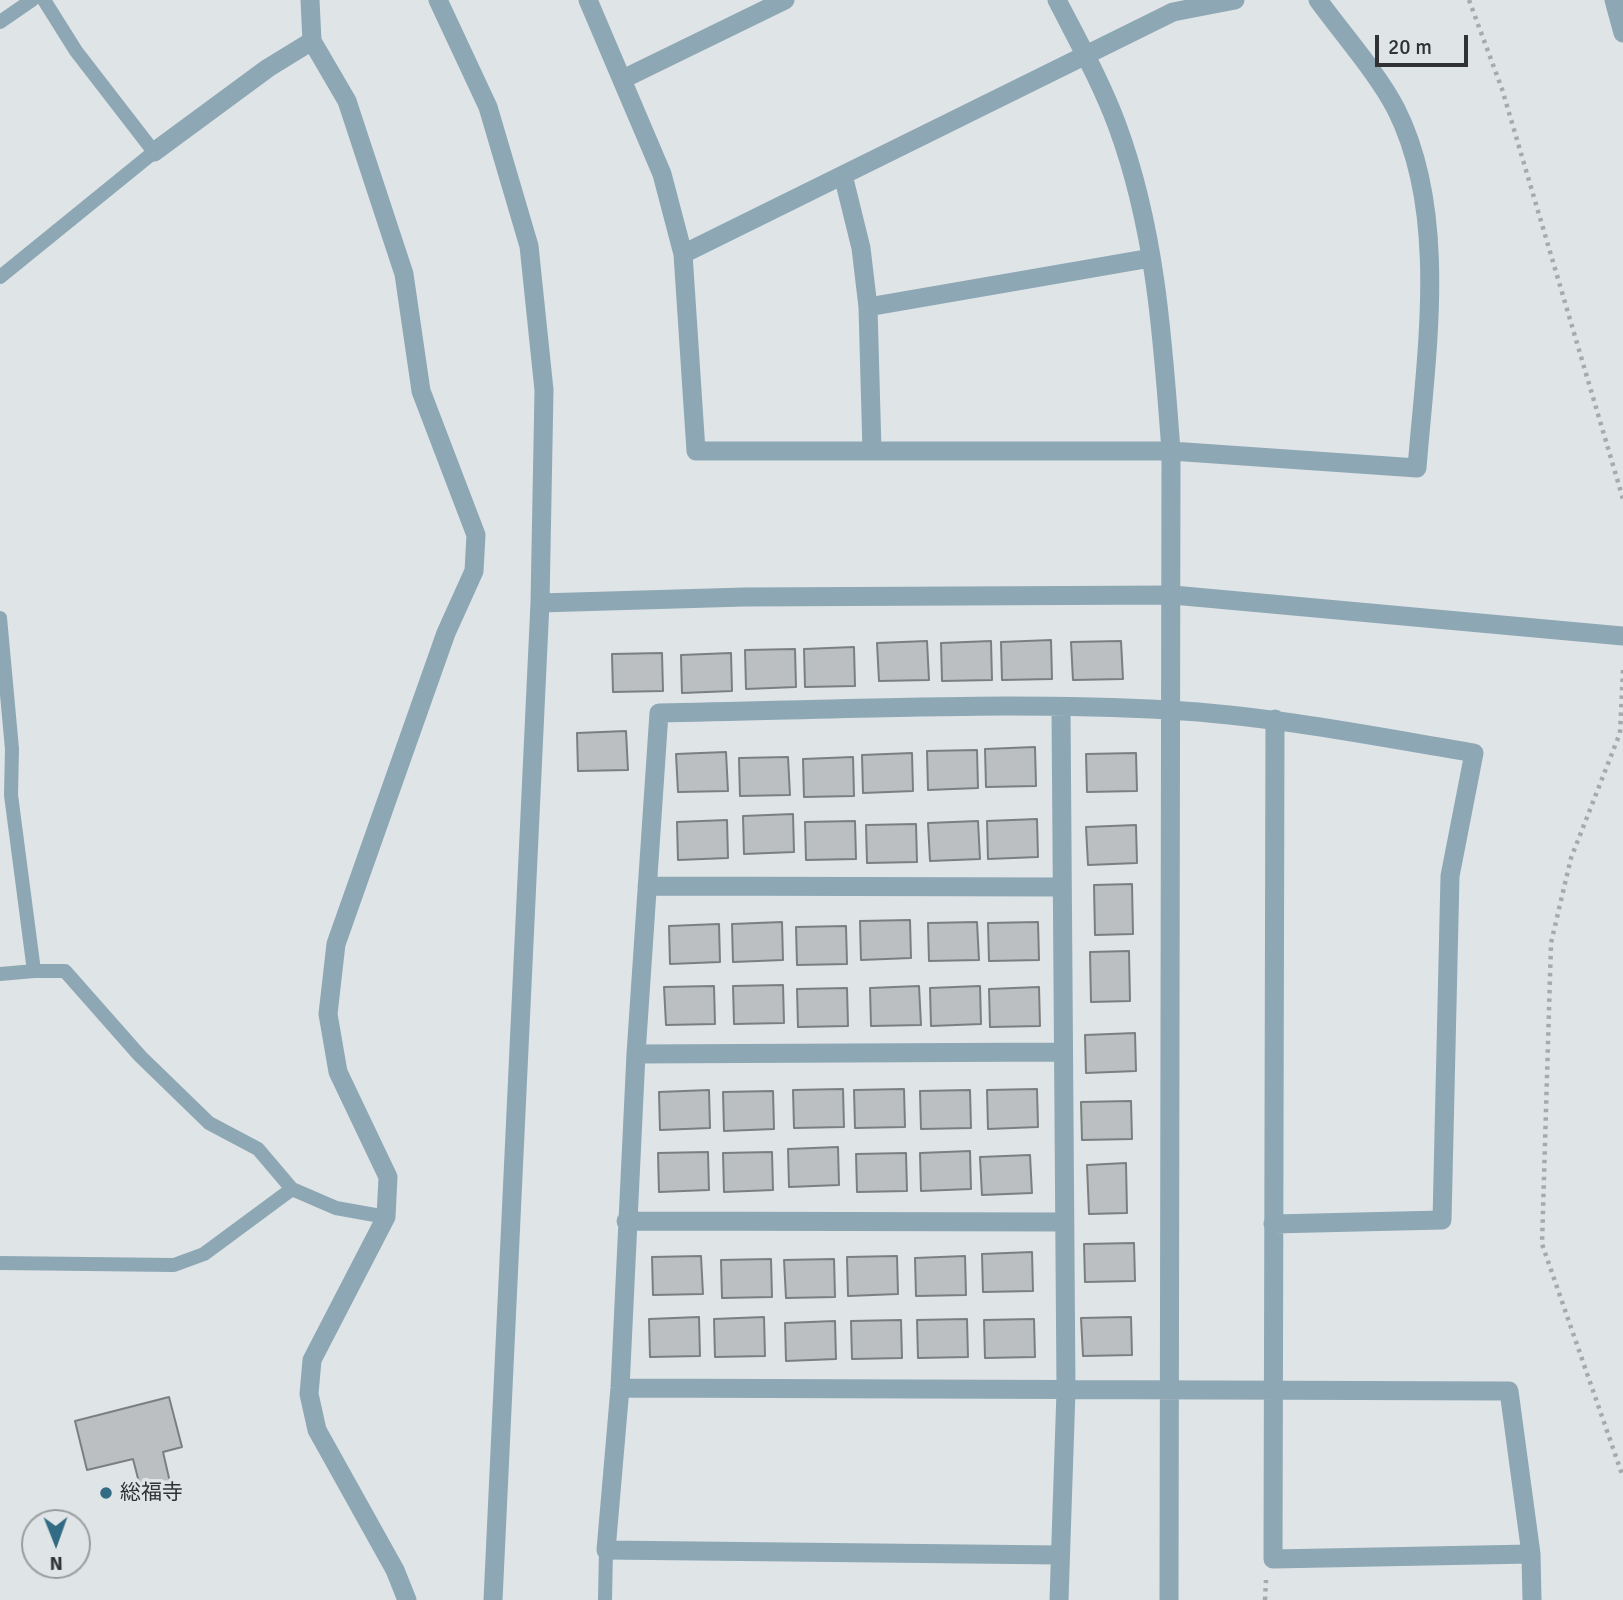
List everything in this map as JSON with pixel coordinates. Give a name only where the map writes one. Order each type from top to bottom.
[{"type":"street","points":[[310,0],[312,41],[347,100],[379,189],[404,274],[421,391],[477,535],[474,572],[446,633],[336,944],[328,1014],[338,1072],[388,1177],[386,1217],[312,1360],[309,1394],[317,1430],[396,1570],[407,1600]]},
{"type":"street","points":[[438,0],[488,107],[529,246],[544,390],[541,603],[493,1600]]},
{"type":"street","points":[[588,0],[663,174],[683,254],[696,451],[1171,452],[1417,468],[1427,303],[1428,218],[1419,165],[1395,107],[1318,0]]},
{"type":"street","points":[[623,79],[785,0]]},
{"type":"street","points":[[1057,0],[1117,124],[1134,179],[1161,314],[1171,452],[1173,595],[1170,710],[1169,1600]]},
{"type":"street","points":[[683,254],[1173,12],[1235,0]]},
{"type":"street","points":[[1614,0],[1623,33]]},
{"type":"street","points":[[154,152],[268,68],[312,41]]},
{"type":"street","points":[[843,175],[861,248],[868,307],[872,451]]},
{"type":"street","points":[[868,307],[1151,258]]},
{"type":"street","points":[[541,603],[744,597],[1173,595],[1623,636]]},
{"type":"street","points":[[1059,1600],[1066,1391],[1062,1222],[1062,707]]},
{"type":"street","points":[[1059,1555],[606,1550],[620,1388],[626,1221],[659,713],[1062,707],[1170,710],[1275,719],[1474,753],[1450,876],[1442,1220],[1273,1224]]},
{"type":"street","points":[[1275,719],[1273,1559],[1531,1554]]},
{"type":"street","points":[[647,886],[1061,887]]},
{"type":"street","points":[[636,1054],[1062,1052]]},
{"type":"street","points":[[626,1221],[1062,1222]]},
{"type":"street","points":[[620,1388],[1509,1391],[1531,1554],[1532,1600]]},
{"type":"lane","points":[[0,22],[32,0]]},
{"type":"lane","points":[[0,277],[154,152],[76,51],[44,0]]},
{"type":"lane","points":[[0,618],[12,749],[10,795],[34,971]]},
{"type":"lane","points":[[0,974],[65,971],[140,1056],[209,1123],[258,1149],[292,1189],[336,1208],[386,1217]]},
{"type":"lane","points":[[0,1263],[174,1265],[204,1254],[292,1189]]},
{"type":"lane","points":[[605,1600],[606,1550]]},
{"type":"path","points":[[1469,0],[1502,89],[1623,499]]},
{"type":"path","points":[[1623,670],[1620,733],[1571,858],[1551,943],[1542,1244],[1623,1477]]},
{"type":"building","points":[[1051,640],[1052,679],[1002,680],[1001,642]]},
{"type":"building","points":[[927,641],[929,680],[879,681],[877,643]]},
{"type":"building","points":[[991,641],[992,680],[942,681],[941,643]]},
{"type":"building","points":[[1121,641],[1123,679],[1073,680],[1071,642]]},
{"type":"building","points":[[854,647],[855,686],[805,687],[804,649]]},
{"type":"building","points":[[795,649],[796,687],[746,689],[745,650]]},
{"type":"building","points":[[662,653],[663,691],[613,692],[612,654]]},
{"type":"building","points":[[731,653],[732,691],[682,693],[681,655]]},
{"type":"building","points":[[626,731],[628,770],[578,771],[577,733]]},
{"type":"building","points":[[1035,747],[1036,786],[986,787],[985,749]]},
{"type":"building","points":[[977,750],[978,788],[928,790],[927,751]]},
{"type":"building","points":[[726,752],[728,791],[678,792],[676,754]]},
{"type":"building","points":[[912,753],[913,791],[863,793],[862,755]]},
{"type":"building","points":[[1136,753],[1137,791],[1087,792],[1086,754]]},
{"type":"building","points":[[788,757],[790,795],[740,796],[739,758]]},
{"type":"building","points":[[853,757],[854,796],[804,797],[803,759]]},
{"type":"building","points":[[793,814],[794,852],[744,854],[743,816]]},
{"type":"building","points":[[1037,819],[1038,857],[988,859],[987,821]]},
{"type":"building","points":[[727,820],[728,858],[678,860],[677,822]]},
{"type":"building","points":[[855,821],[856,859],[806,860],[805,822]]},
{"type":"building","points":[[978,821],[980,859],[930,861],[928,823]]},
{"type":"building","points":[[916,824],[917,862],[867,863],[866,825]]},
{"type":"building","points":[[1136,825],[1137,863],[1088,865],[1086,827]]},
{"type":"building","points":[[1132,884],[1133,934],[1095,935],[1094,885]]},
{"type":"building","points":[[910,920],[911,958],[861,960],[860,921]]},
{"type":"building","points":[[782,922],[783,960],[733,962],[732,924]]},
{"type":"building","points":[[977,922],[979,960],[929,961],[928,923]]},
{"type":"building","points":[[1038,922],[1039,960],[989,961],[988,923]]},
{"type":"building","points":[[719,924],[720,962],[670,964],[669,926]]},
{"type":"building","points":[[846,926],[847,964],[797,965],[796,927]]},
{"type":"building","points":[[1129,951],[1130,1001],[1091,1002],[1090,952]]},
{"type":"building","points":[[783,985],[784,1023],[734,1024],[733,986]]},
{"type":"building","points":[[714,986],[715,1024],[666,1025],[664,987]]},
{"type":"building","points":[[919,986],[921,1025],[871,1026],[870,988]]},
{"type":"building","points":[[980,986],[981,1024],[931,1026],[930,988]]},
{"type":"building","points":[[1039,987],[1040,1026],[990,1027],[989,989]]},
{"type":"building","points":[[847,988],[848,1026],[798,1027],[797,989]]},
{"type":"building","points":[[1135,1033],[1136,1071],[1086,1073],[1085,1035]]},
{"type":"building","points":[[843,1089],[844,1127],[794,1128],[793,1090]]},
{"type":"building","points":[[904,1089],[905,1127],[855,1128],[854,1090]]},
{"type":"building","points":[[1037,1089],[1038,1127],[988,1129],[987,1090]]},
{"type":"building","points":[[709,1090],[710,1128],[660,1130],[659,1092]]},
{"type":"building","points":[[970,1090],[971,1128],[921,1129],[920,1091]]},
{"type":"building","points":[[773,1091],[774,1129],[724,1131],[723,1092]]},
{"type":"building","points":[[1131,1101],[1132,1139],[1082,1140],[1081,1102]]},
{"type":"building","points":[[838,1147],[839,1185],[789,1187],[788,1149]]},
{"type":"building","points":[[970,1151],[971,1189],[921,1191],[920,1153]]},
{"type":"building","points":[[708,1152],[709,1190],[659,1192],[658,1153]]},
{"type":"building","points":[[772,1152],[773,1190],[724,1192],[723,1153]]},
{"type":"building","points":[[906,1153],[907,1191],[857,1192],[856,1154]]},
{"type":"building","points":[[1030,1155],[1032,1193],[982,1195],[980,1157]]},
{"type":"building","points":[[1126,1163],[1127,1213],[1089,1214],[1087,1165]]},
{"type":"building","points":[[1134,1243],[1135,1281],[1085,1282],[1084,1244]]},
{"type":"building","points":[[1032,1252],[1033,1291],[983,1292],[982,1254]]},
{"type":"building","points":[[701,1256],[703,1294],[653,1295],[652,1257]]},
{"type":"building","points":[[897,1256],[898,1294],[848,1296],[847,1257]]},
{"type":"building","points":[[965,1256],[966,1295],[916,1296],[915,1258]]},
{"type":"building","points":[[771,1259],[772,1297],[722,1298],[721,1260]]},
{"type":"building","points":[[834,1259],[835,1297],[786,1298],[784,1260]]},
{"type":"building","points":[[699,1317],[700,1356],[650,1357],[649,1319]]},
{"type":"building","points":[[764,1317],[765,1356],[715,1357],[714,1319]]},
{"type":"building","points":[[1131,1317],[1132,1355],[1083,1356],[1081,1318]]},
{"type":"building","points":[[967,1319],[968,1357],[918,1358],[917,1320]]},
{"type":"building","points":[[1034,1319],[1035,1357],[985,1358],[984,1320]]},
{"type":"building","points":[[901,1320],[902,1358],[852,1359],[851,1321]]},
{"type":"building","points":[[835,1321],[836,1359],[786,1361],[785,1323]]},
{"type":"building","points":[[169,1397],[182,1447],[163,1452],[172,1491],[143,1498],[133,1459],[87,1470],[75,1421]]},
{"type":"place","name":"総福寺","points":[[106,1493]]}]
